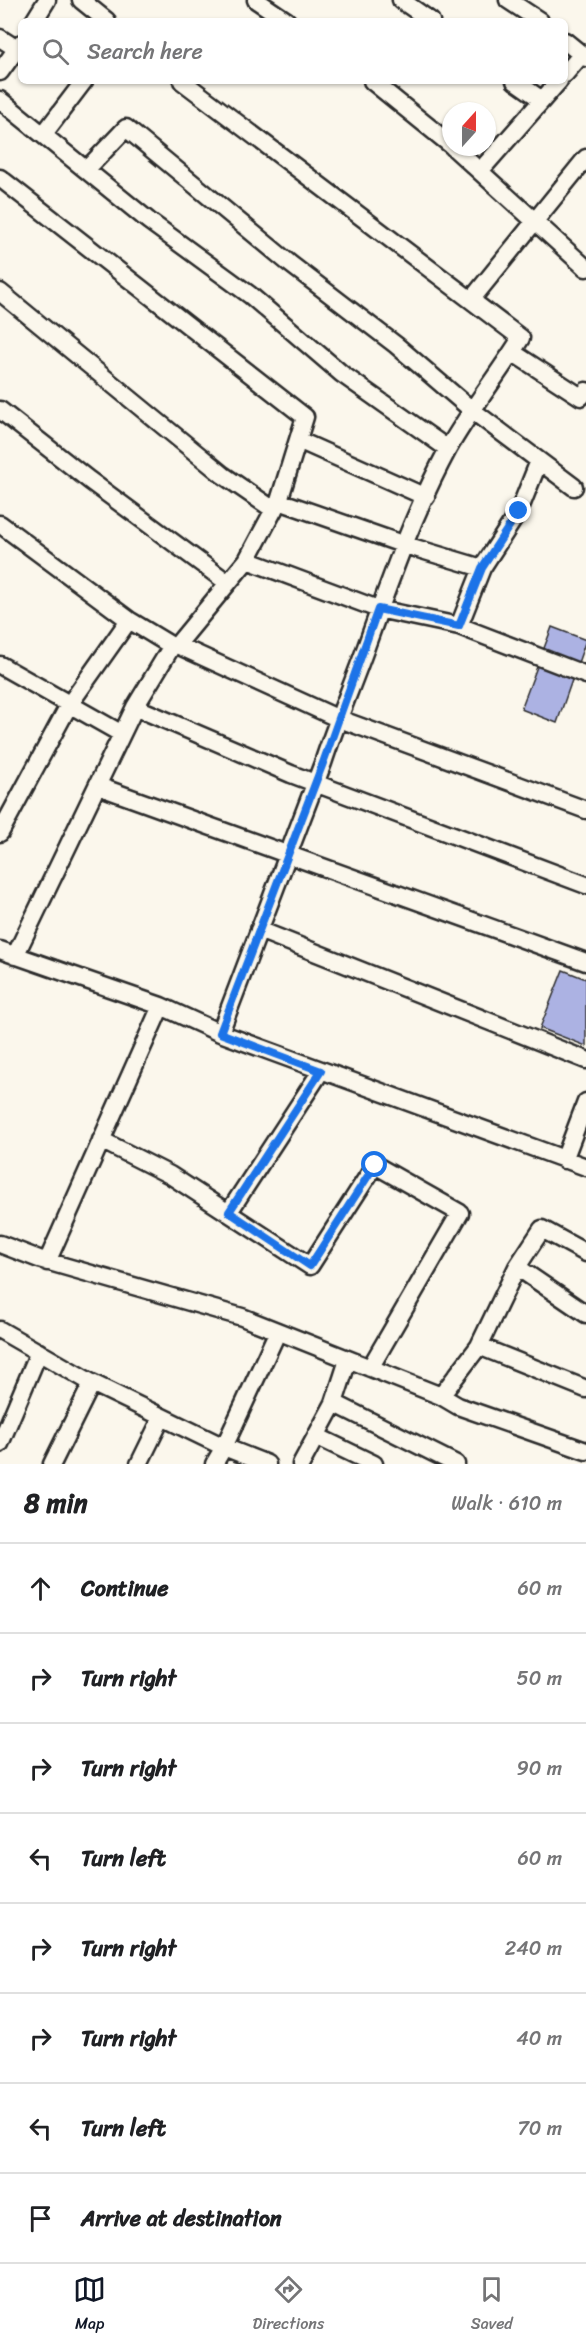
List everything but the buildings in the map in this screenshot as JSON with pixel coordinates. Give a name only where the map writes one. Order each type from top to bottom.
[{"type":"street","points":[[36,18],[47,0]]},
{"type":"street","points":[[81,0],[103,18]]},
{"type":"street","points":[[256,0],[283,18]]},
{"type":"street","points":[[401,0],[427,18]]},
{"type":"street","points":[[508,0],[535,18]]},
{"type":"street","points":[[0,38],[18,46]]},
{"type":"street","points":[[568,43],[584,56],[568,71]]},
{"type":"street","points":[[0,72],[18,47]]},
{"type":"street","points":[[43,135],[82,84]]},
{"type":"street","points":[[186,84],[521,338],[448,449],[405,545],[378,609],[349,695],[337,718],[315,783],[220,1033]]},
{"type":"street","points":[[376,84],[442,138]]},
{"type":"street","points":[[519,84],[542,100]]},
{"type":"street","points":[[480,171],[556,84]]},
{"type":"street","points":[[0,100],[149,221],[250,295],[342,374],[448,449]]},
{"type":"street","points":[[86,170],[126,128],[288,263],[396,345],[473,411],[574,487]]},
{"type":"street","points":[[463,156],[586,268]]},
{"type":"street","points":[[471,300],[586,158]]},
{"type":"street","points":[[0,178],[306,417],[276,506],[247,560],[174,646],[135,707],[98,786],[5,954],[160,1006],[220,1033],[586,1167]]},
{"type":"street","points":[[0,292],[223,475],[276,506],[482,568]]},
{"type":"street","points":[[512,352],[581,397],[586,391]]},
{"type":"street","points":[[0,410],[89,480],[228,583]]},
{"type":"street","points":[[298,440],[426,497]]},
{"type":"street","points":[[459,626],[482,568],[519,511],[539,461]]},
{"type":"street","points":[[0,524],[129,620],[174,646],[337,718],[586,810]]},
{"type":"street","points":[[247,560],[378,609],[459,626],[586,675]]},
{"type":"street","points":[[0,833],[69,705],[129,620]]},
{"type":"street","points":[[0,665],[122,734]]},
{"type":"street","points":[[135,707],[315,783],[586,885]]},
{"type":"street","points":[[98,786],[586,962]]},
{"type":"street","points":[[259,930],[586,1060]]},
{"type":"street","points":[[47,1262],[160,1006]]},
{"type":"street","points":[[229,1212],[321,1071]]},
{"type":"street","points":[[564,1160],[586,1102]]},
{"type":"street","points":[[101,1140],[170,1174],[310,1266],[375,1165],[460,1213],[370,1368]]},
{"type":"street","points":[[441,1396],[479,1346],[517,1267],[542,1229],[586,1253]]},
{"type":"street","points":[[0,1244],[47,1262],[242,1317],[277,1333],[441,1396],[458,1406],[586,1451]]},
{"type":"street","points":[[517,1267],[586,1314]]},
{"type":"street","points":[[0,1331],[92,1383],[224,1447],[267,1464]]},
{"type":"street","points":[[214,1464],[277,1333]]},
{"type":"street","points":[[479,1346],[586,1389]]},
{"type":"street","points":[[0,1444],[39,1352]]},
{"type":"street","points":[[301,1464],[334,1403],[348,1359]]},
{"type":"street","points":[[52,1464],[92,1383]]},
{"type":"street","points":[[334,1403],[456,1464]]},
{"type":"street","points":[[139,1464],[162,1417]]},
{"type":"street","points":[[316,1436],[374,1464]]},
{"type":"route","points":[[375,1165],[310,1266],[229,1212],[321,1071],[220,1033],[323,763],[337,718],[349,695],[378,609],[450,626],[459,626],[482,568],[519,511]]}]
